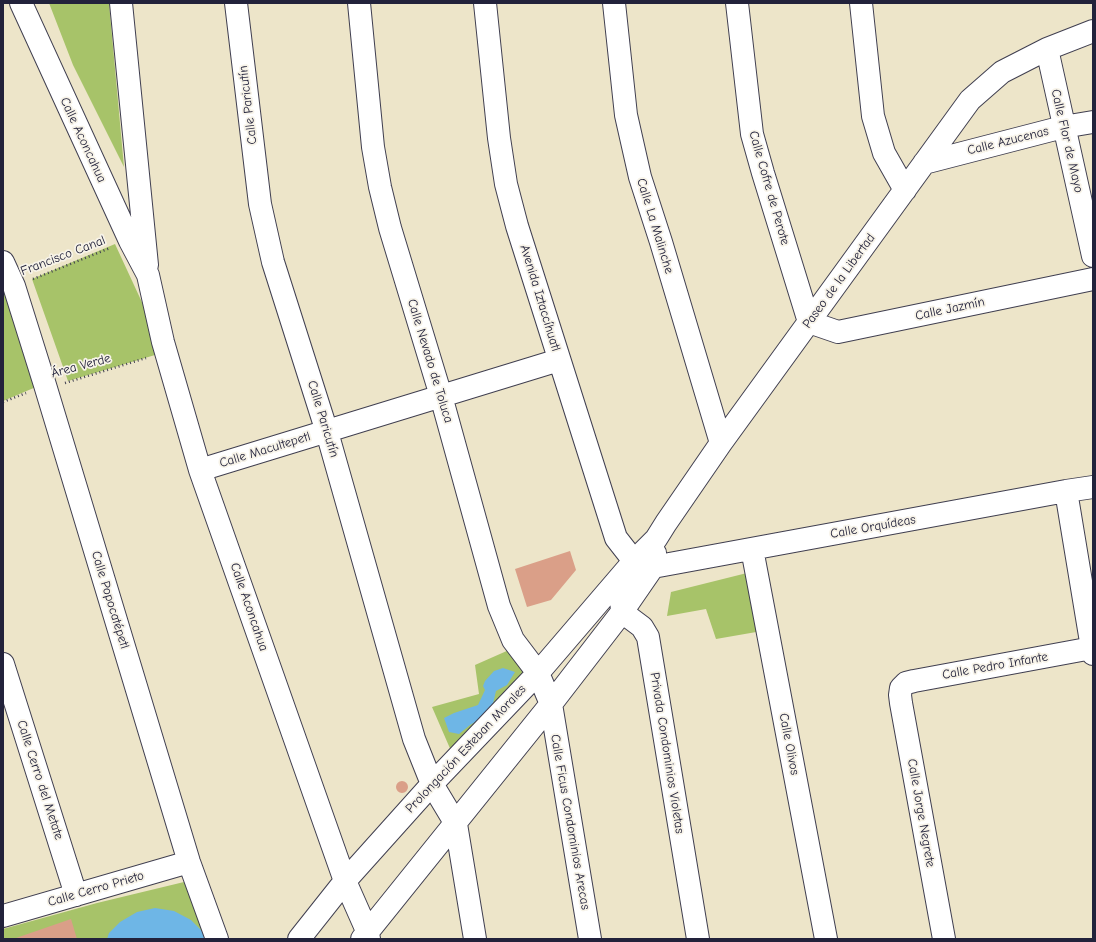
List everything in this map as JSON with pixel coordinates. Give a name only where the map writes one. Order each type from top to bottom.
[{"type":"street","name":"Calle Aconcahua","points":[[20,3],[130,241],[148,275]]},
{"type":"street","name":"Calle Aconcahua","points":[[121,3],[148,275],[166,352],[200,470],[366,937]]},
{"type":"street","name":"Calle Paricutín","points":[[236,3],[260,204],[273,262],[327,432],[414,738],[432,784],[456,824]]},
{"type":"street","name":"Calle Nevado de Toluca","points":[[359,3],[373,147],[380,187],[390,228],[441,396],[499,606],[513,640],[538,673],[551,704]]},
{"type":"street","name":"Avenida Iztaccíhuatl","points":[[485,3],[499,138],[506,184],[517,226],[616,538],[644,564]]},
{"type":"street","name":"Calle La Malinche","points":[[614,3],[626,115],[640,177],[721,443]]},
{"type":"street","name":"Calle Cofre de Perote","points":[[737,3],[752,134],[809,322]]},
{"type":"street","points":[[861,3],[873,116],[884,153],[905,190]]},
{"type":"street","name":"Paseo de la Libertad","points":[[644,564],[656,539],[666,523],[721,443],[970,100],[1002,72],[1047,49],[1093,31]]},
{"type":"street","name":"Calle Flor de Mayo","points":[[1047,49],[1063,127],[1093,256]]},
{"type":"street","name":"Calle Azucenas","points":[[924,163],[1063,127],[1093,122]]},
{"type":"street","name":"Calle Popocatépetl","points":[[3,262],[14,286],[46,385],[189,862],[217,939]]},
{"type":"street","name":"Calle Jazmín","points":[[809,322],[838,332],[1093,279]]},
{"type":"street","name":"Calle Macultepetl","points":[[200,470],[559,360]]},
{"type":"street","name":"Calle Orquídeas","points":[[644,564],[752,549],[1066,491],[1093,488]]},
{"type":"street","points":[[1066,491],[1092,651]]},
{"type":"street","name":"Calle Olivos","points":[[752,549],[826,939]]},
{"type":"street","points":[[366,937],[622,612],[644,564]]},
{"type":"street","name":"Prolongación Esteban Morales","points":[[299,939],[346,881],[432,784],[538,673],[620,578],[644,564]]},
{"type":"street","points":[[620,578],[622,612]]},
{"type":"street","name":"Privada Condominios Violetas","points":[[622,612],[642,627],[648,637],[698,939]]},
{"type":"street","name":"Calle Pedro Infante","points":[[901,688],[906,683],[914,681],[1092,651]]},
{"type":"street","name":"Calle Cerro del Metate","points":[[3,664],[76,895]]},
{"type":"street","name":"Calle Jorge Negrete","points":[[901,688],[900,703],[944,939]]},
{"type":"street","name":"Calle Ficus Condominios Arecas","points":[[551,704],[590,939]]},
{"type":"street","points":[[456,824],[475,939]]},
{"type":"street","name":"Calle Cerro Prieto","points":[[3,916],[189,862]]},
{"type":"path","name":"Francisco Canal","points":[[14,286],[130,241]]},
{"type":"path","name":"Área Verde","points":[[3,402],[46,385],[68,382],[166,352]]},
{"type":"green space","points":[[49,3],[109,3],[124,167],[73,65]]},
{"type":"green space","points":[[115,244],[165,352],[68,381],[32,279]]},
{"type":"green space","points":[[3,287],[43,384],[3,401]]},
{"type":"green space","points":[[751,572],[762,631],[716,639],[706,609],[667,616],[671,592]]},
{"type":"green space","points":[[518,646],[536,665],[452,753],[432,707],[479,694],[475,665]]},
{"type":"green space","points":[[184,882],[210,939],[3,939],[3,929],[97,903]]},
{"type":"water","points":[[503,668],[515,672],[507,685],[496,691],[492,708],[482,718],[459,734],[449,732],[444,718],[478,705],[485,690],[483,686],[485,681],[494,671]]},
{"type":"water","points":[[155,908],[174,911],[191,920],[205,934],[207,939],[107,939],[109,933],[120,922],[137,912]]},
{"type":"building","points":[[570,551],[576,570],[551,600],[527,607],[515,569]]},
{"type":"building","points":[[402,781],[406,783],[408,787],[406,791],[402,793],[398,791],[396,787],[398,783]]},
{"type":"building","points":[[71,919],[77,939],[16,939],[16,938]]}]
